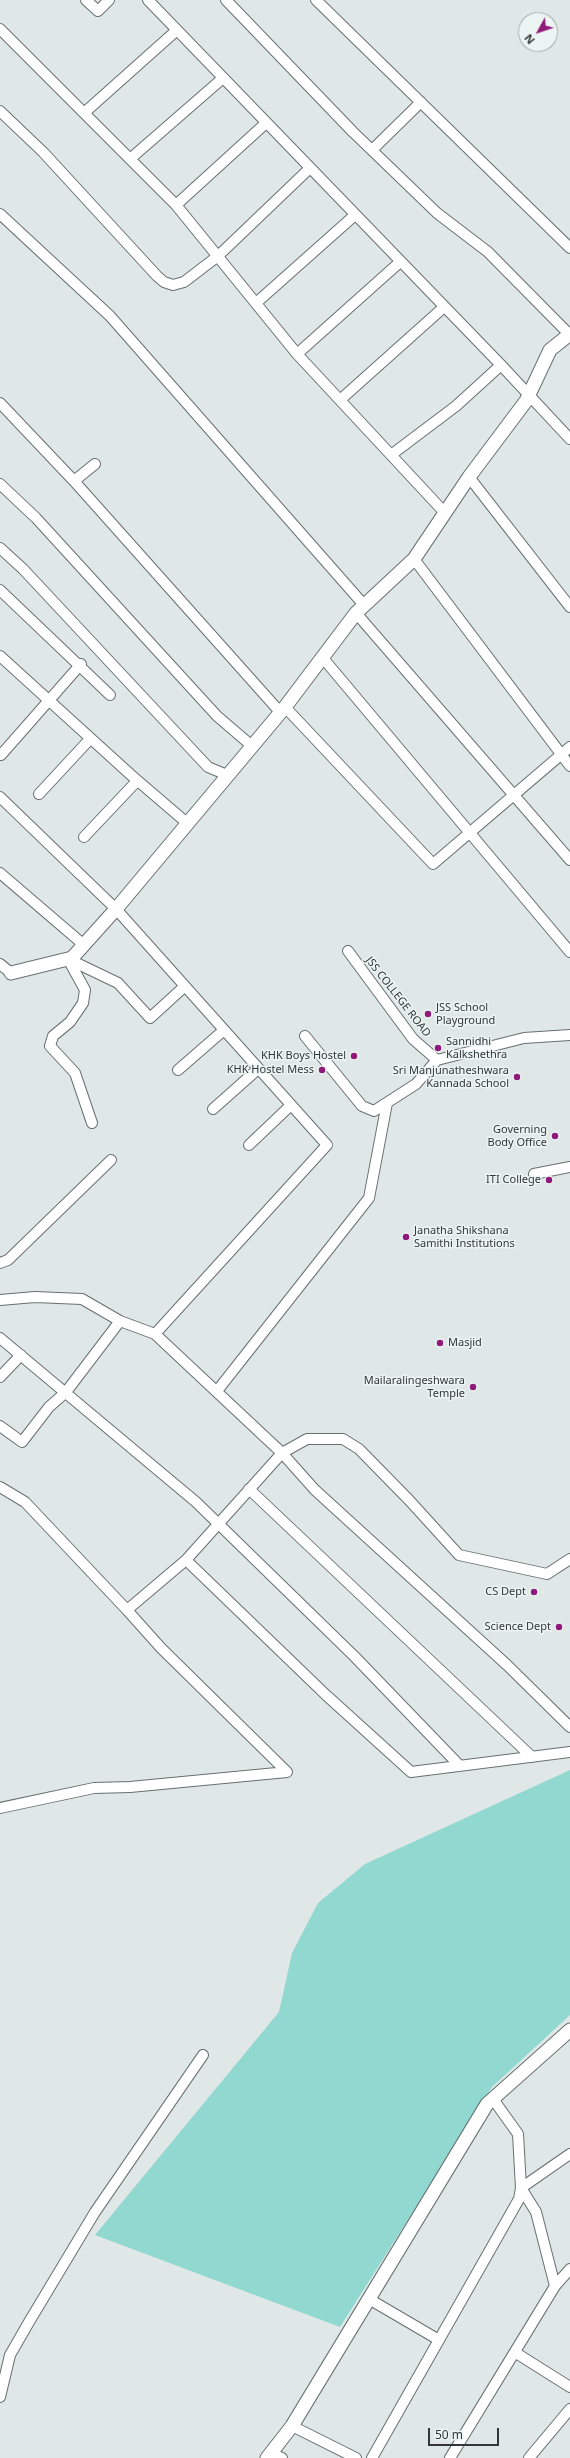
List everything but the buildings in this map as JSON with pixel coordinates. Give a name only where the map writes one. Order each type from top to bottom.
[{"type":"street","points":[[86,0],[98,11],[109,0]]},
{"type":"street","points":[[148,0],[529,394],[570,439]]},
{"type":"street","points":[[0,964],[11,973],[72,958],[84,945],[283,710],[360,609],[414,559],[469,477],[529,394],[550,350],[570,334],[488,252],[437,213],[372,150],[226,0]]},
{"type":"street","points":[[322,2],[421,102],[570,248]]},
{"type":"street","points":[[0,29],[176,205],[297,354],[445,513]]},
{"type":"street","points":[[84,113],[177,30]]},
{"type":"street","points":[[130,159],[223,78]]},
{"type":"street","points":[[372,150],[421,102]]},
{"type":"street","points":[[0,111],[43,152],[164,282],[173,284],[184,282],[218,256],[310,168]]},
{"type":"street","points":[[176,205],[266,123]]},
{"type":"street","points":[[0,214],[110,316],[360,609],[512,795],[570,860]]},
{"type":"street","points":[[256,303],[355,215]]},
{"type":"street","points":[[297,354],[400,262]]},
{"type":"street","points":[[340,400],[444,307]]},
{"type":"street","points":[[391,455],[456,406],[501,365]]},
{"type":"street","points":[[0,403],[74,481],[283,710],[433,864],[470,835],[512,795],[570,747]]},
{"type":"street","points":[[74,481],[95,464]]},
{"type":"street","points":[[469,477],[570,607]]},
{"type":"street","points":[[0,484],[36,518],[218,716],[252,746]]},
{"type":"street","points":[[0,548],[23,569],[208,767],[227,775]]},
{"type":"street","points":[[414,559],[570,766]]},
{"type":"street","points":[[0,590],[81,664],[110,695]]},
{"type":"street","points":[[322,657],[470,835],[570,952]]},
{"type":"street","points":[[1,658],[137,781],[187,822]]},
{"type":"street","points":[[1,754],[81,664]]},
{"type":"street","points":[[39,794],[90,738]]},
{"type":"street","points":[[84,837],[137,781]]},
{"type":"street","points":[[0,797],[116,909],[327,1145],[155,1334]]},
{"type":"street","points":[[0,873],[84,945]]},
{"type":"street","name":"JSS COLLEGE ROAD","points":[[348,951],[413,1039],[437,1060]]},
{"type":"street","points":[[68,959],[118,983],[150,1018],[184,986]]},
{"type":"street","points":[[68,959],[85,990],[83,1003],[70,1022],[53,1036],[50,1046],[75,1073],[92,1123]]},
{"type":"street","points":[[178,1070],[224,1030]]},
{"type":"street","points":[[305,1036],[362,1106],[374,1111],[416,1084],[437,1060],[524,1038],[570,1035]]},
{"type":"street","points":[[213,1109],[258,1069]]},
{"type":"street","points":[[217,1391],[370,1198],[387,1103]]},
{"type":"street","points":[[250,1145],[291,1105]]},
{"type":"street","points":[[0,1263],[8,1260],[111,1160]]},
{"type":"street","points":[[534,1174],[570,1167]]},
{"type":"street","points":[[0,1300],[35,1298],[82,1299],[120,1321],[155,1334],[282,1453],[315,1490],[507,1665],[570,1727]]},
{"type":"street","points":[[0,1426],[22,1442],[48,1407],[66,1392],[120,1321]]},
{"type":"street","points":[[0,1338],[196,1502],[355,1658],[460,1766]]},
{"type":"street","points":[[0,1377],[21,1355]]},
{"type":"street","points":[[127,1610],[186,1560],[282,1453],[307,1439],[343,1439],[359,1449],[409,1500],[459,1555],[495,1565],[547,1574],[570,1559]]},
{"type":"street","points":[[0,1487],[25,1502],[161,1648],[287,1772],[130,1787],[94,1788],[0,1808]]},
{"type":"street","points":[[249,1489],[532,1757]]},
{"type":"street","points":[[186,1560],[326,1695],[411,1772],[570,1752]]},
{"type":"street","points":[[273,2456],[480,2116],[493,2099],[570,2030]]},
{"type":"street","points":[[0,2396],[10,2355],[28,2322],[95,2212],[203,2055]]},
{"type":"street","points":[[372,2458],[519,2199],[521,2188],[518,2134],[493,2099]]},
{"type":"street","points":[[521,2188],[570,2154]]},
{"type":"street","points":[[521,2188],[536,2212],[555,2286]]},
{"type":"street","points":[[450,2458],[516,2353],[555,2286],[570,2269]]},
{"type":"street","points":[[369,2299],[439,2340]]},
{"type":"street","points":[[516,2353],[570,2387]]},
{"type":"street","points":[[529,2458],[570,2409]]},
{"type":"street","points":[[292,2426],[356,2458]]},
{"type":"shaded area","points":[[570,1770],[570,2015],[492,2087],[340,2327],[95,2235],[279,2012],[292,1953],[318,1903],[365,1864]]},
{"type":"place","name":"JSS School Playground","points":[[428,1014]]},
{"type":"place","name":"Sannidhi Kalkshethra","points":[[438,1048]]},
{"type":"place","name":"KHK Boys Hostel","points":[[354,1056]]},
{"type":"place","name":"KHK Hostel Mess","points":[[322,1070]]},
{"type":"place","name":"Sri Manjunatheshwara Kannada School","points":[[517,1077]]},
{"type":"place","name":"Governing Body Office","points":[[555,1136]]},
{"type":"place","name":"ITI College","points":[[549,1180]]},
{"type":"place","name":"Janatha Shikshana Samithi Institutions","points":[[406,1237]]},
{"type":"place","name":"Masjid","points":[[440,1343]]},
{"type":"place","name":"Mailaralingeshwara Temple","points":[[473,1387]]},
{"type":"place","name":"CS Dept","points":[[534,1592]]},
{"type":"place","name":"Science Dept","points":[[559,1627]]}]
